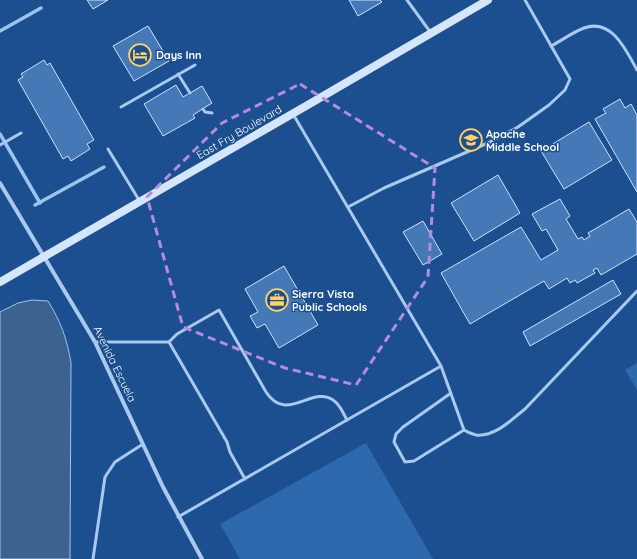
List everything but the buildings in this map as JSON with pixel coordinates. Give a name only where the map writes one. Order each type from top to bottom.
[{"type":"main road","name":"East Fry Boulevard","points":[[0,282],[488,0]]},
{"type":"street","name":"Avenida Escuela","points":[[0,183],[95,342],[163,487],[202,559]]},
{"type":"lane","points":[[407,0],[431,33]]},
{"type":"lane","points":[[348,207],[384,188],[490,142],[518,127],[549,105],[566,90],[570,79],[524,0]]},
{"type":"lane","points":[[551,46],[584,28],[598,26],[611,32],[621,42],[637,70]]},
{"type":"lane","points":[[121,106],[194,65]]},
{"type":"lane","points":[[178,74],[190,93]]},
{"type":"lane","points":[[203,109],[204,112],[212,114]]},
{"type":"lane","points":[[293,114],[441,366],[464,430],[475,435],[486,434],[507,424],[525,409],[637,291]]},
{"type":"lane","points":[[0,145],[21,133]]},
{"type":"lane","points":[[108,149],[140,202]]},
{"type":"lane","points":[[95,342],[169,342],[177,334],[219,310],[273,402],[290,405],[313,398],[326,397],[336,402],[347,420]]},
{"type":"lane","points":[[169,342],[227,442],[230,452],[245,479]]},
{"type":"lane","points":[[178,517],[441,366]]},
{"type":"lane","points":[[451,393],[403,427],[396,434],[394,442],[405,462],[414,461],[464,430]]},
{"type":"lane","points":[[93,559],[105,477],[115,462],[143,444]]},
{"type":"highlighted area","points":[[300,84],[435,168],[428,277],[356,385],[285,368],[183,327],[147,197],[222,123]]},
{"type":"shaded area","points":[[32,300],[48,301],[57,316],[63,331],[68,346],[71,363],[70,559],[0,559],[0,312],[18,303]]},
{"type":"shaded area","points":[[637,363],[637,390],[625,370]]},
{"type":"shaded area","points":[[366,443],[433,559],[240,559],[220,524]]},
{"type":"waterway","points":[[0,31],[41,8]]},
{"type":"waterway","points":[[0,134],[40,203]]},
{"type":"waterway","points":[[35,205],[104,167]]},
{"type":"place","name":"Days Inn","points":[[140,55]]},
{"type":"place","name":"Apache Middle School","points":[[471,140]]},
{"type":"place","name":"Sierra Vista Public Schools","points":[[277,300]]}]
